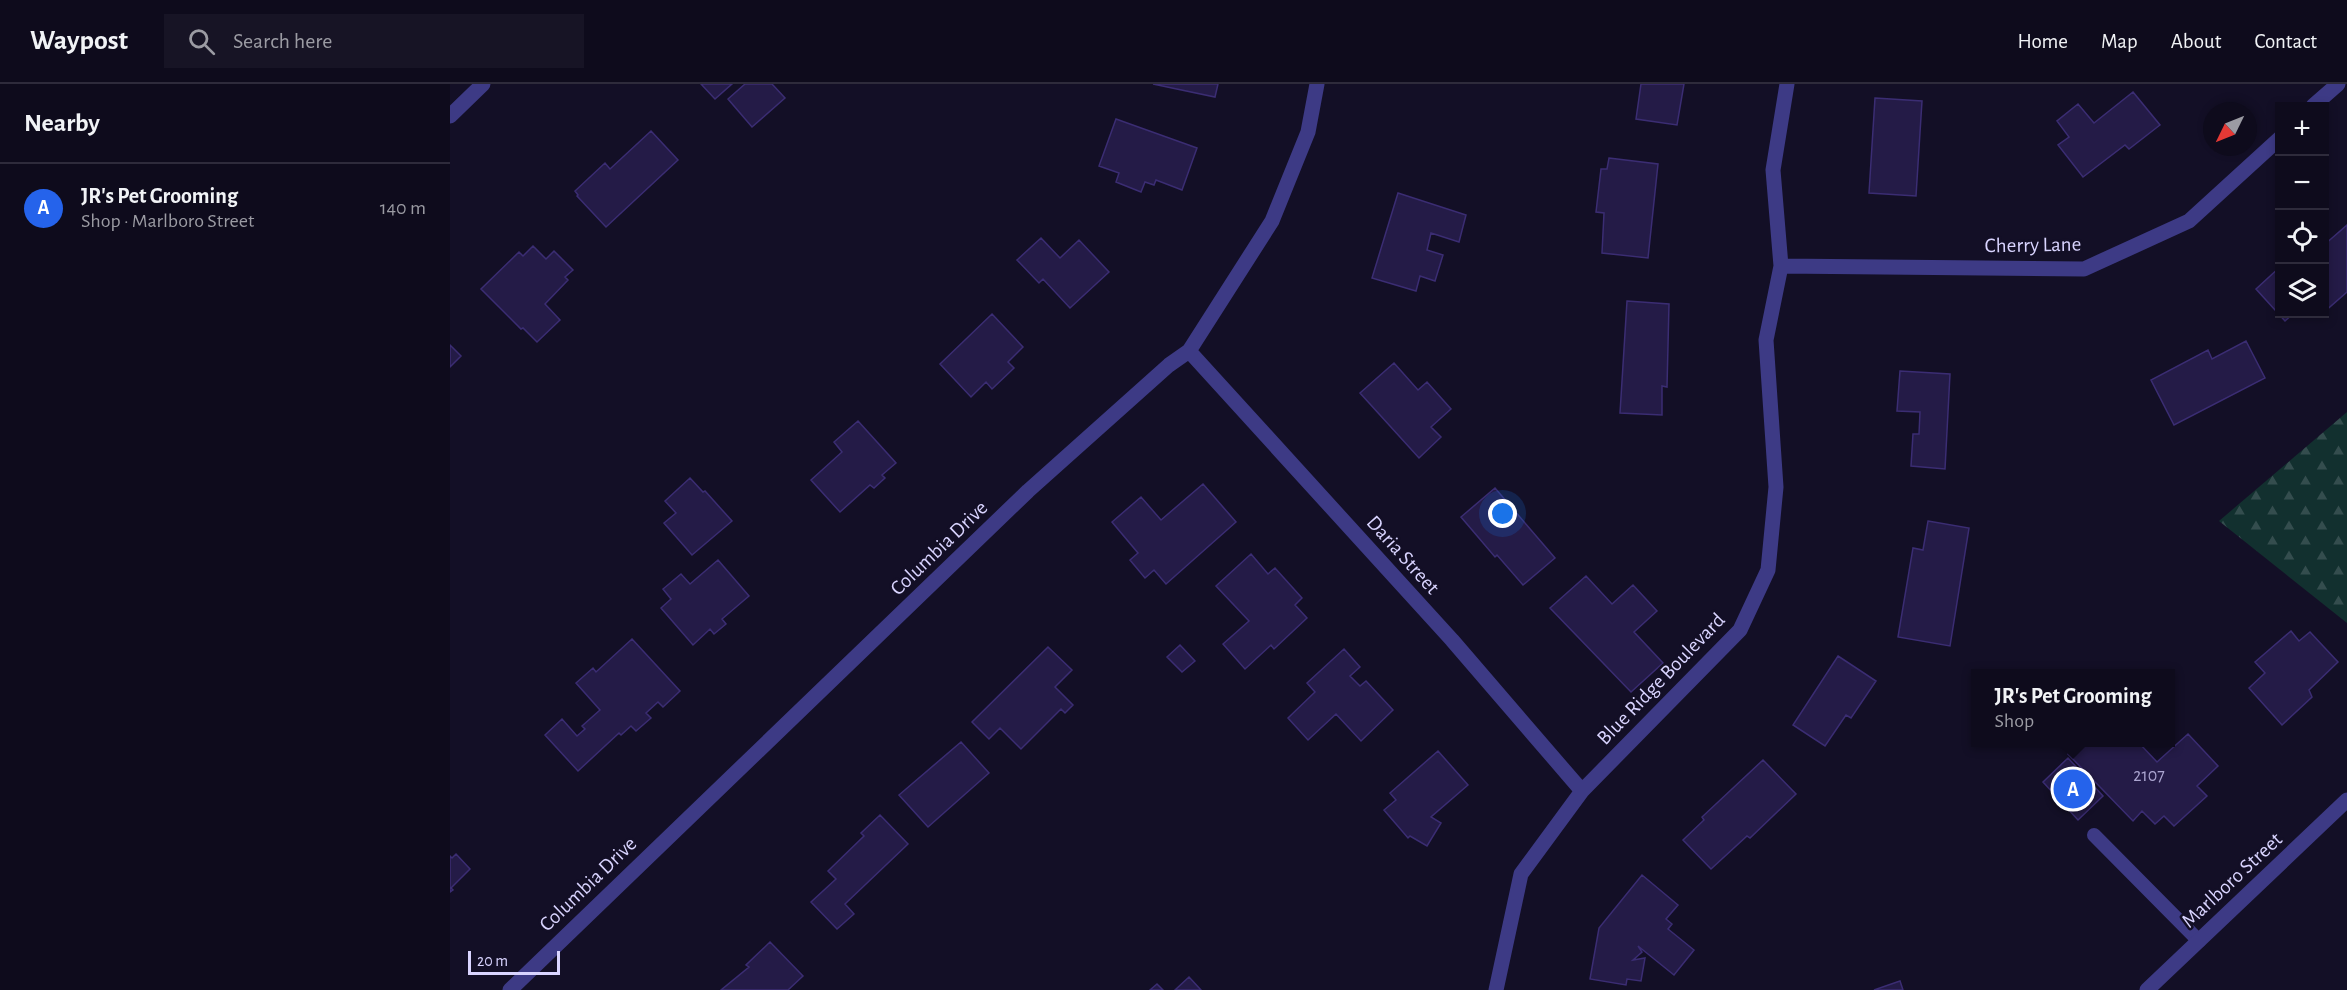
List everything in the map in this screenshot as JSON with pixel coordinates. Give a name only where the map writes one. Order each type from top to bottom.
[{"type":"street","points":[[450,116],[483,84]]},
{"type":"street","name":"Columbia Drive","points":[[510,990],[1028,491],[1169,364],[1189,351],[1272,221],[1308,132],[1317,84]]},
{"type":"street","name":"Blue Ridge Boulevard","points":[[1496,990],[1521,874],[1582,791],[1740,630],[1768,570],[1776,487],[1766,340],[1781,266],[1773,170],[1787,84]]},
{"type":"street","points":[[2318,102],[2338,84]]},
{"type":"street","name":"Cherry Lane","points":[[1781,266],[2084,268],[2188,221],[2275,143]]},
{"type":"street","name":"Daria Street","points":[[1189,351],[1460,649],[1582,791]]},
{"type":"street","name":"Marlboro Street","points":[[2147,990],[2347,800]]},
{"type":"lane","points":[[2094,835],[2199,941]]},
{"type":"green space","points":[[2347,412],[2347,623],[2219,521]]},
{"type":"building","points":[[701,84],[732,84],[715,99]]},
{"type":"building","points":[[745,84],[772,84],[785,98],[752,127],[728,99]]},
{"type":"building","points":[[1153,84],[1218,84],[1215,97]]},
{"type":"building","points":[[1641,84],[1684,84],[1677,125],[1636,119]]},
{"type":"building","points":[[2133,92],[2160,125],[2129,149],[2125,145],[2083,177],[2058,145],[2069,137],[2057,121],[2078,104],[2094,123]]},
{"type":"building","points":[[1875,98],[1922,101],[1916,196],[1869,193]]},
{"type":"building","points":[[1116,119],[1197,148],[1182,190],[1156,180],[1154,185],[1145,182],[1141,192],[1116,182],[1119,173],[1099,166]]},
{"type":"building","points":[[651,131],[678,160],[606,227],[575,191],[605,163],[610,169]]},
{"type":"building","points":[[1609,158],[1658,164],[1648,258],[1602,253],[1604,213],[1596,212],[1601,169],[1607,169]]},
{"type":"building","points":[[1398,193],[1466,215],[1459,242],[1431,233],[1427,250],[1443,255],[1435,281],[1420,276],[1416,291],[1372,278]]},
{"type":"building","points":[[2347,225],[2347,292],[2329,308],[2329,264],[2329,241]]},
{"type":"building","points":[[1041,238],[1060,258],[1079,240],[1109,272],[1070,308],[1043,279],[1039,283],[1017,260]]},
{"type":"building","points":[[533,246],[546,259],[554,251],[573,270],[565,277],[568,280],[545,304],[560,320],[537,342],[481,289],[519,252],[523,256]]},
{"type":"building","points":[[2275,272],[2275,310],[2256,289]]},
{"type":"building","points":[[1627,301],[1669,304],[1667,387],[1662,386],[1662,415],[1620,413]]},
{"type":"building","points":[[992,314],[1023,347],[1008,362],[1014,368],[992,389],[986,382],[971,397],[940,364]]},
{"type":"building","points":[[2246,341],[2265,378],[2174,425],[2151,380],[2208,350],[2212,359]]},
{"type":"building","points":[[450,345],[461,356],[450,367]]},
{"type":"building","points":[[1394,363],[1418,390],[1427,382],[1451,409],[1431,427],[1441,437],[1419,458],[1360,393]]},
{"type":"building","points":[[1900,371],[1950,374],[1945,469],[1911,466],[1913,434],[1919,434],[1920,412],[1897,411]]},
{"type":"building","points":[[858,421],[896,463],[882,475],[885,478],[874,488],[870,485],[840,512],[811,480],[842,452],[834,442]]},
{"type":"building","points":[[690,478],[732,521],[692,555],[664,523],[676,513],[665,501]]},
{"type":"building","points":[[1203,484],[1236,522],[1166,584],[1154,570],[1145,578],[1130,560],[1138,553],[1112,522],[1141,497],[1161,520]]},
{"type":"building","points":[[1495,488],[1555,558],[1523,585],[1497,555],[1495,557],[1461,517]]},
{"type":"building","points":[[1928,521],[1969,528],[1950,646],[1898,637],[1913,548],[1923,550]]},
{"type":"building","points":[[1251,554],[1268,574],[1275,568],[1302,598],[1295,605],[1307,618],[1274,649],[1271,645],[1245,669],[1223,644],[1249,621],[1216,586]]},
{"type":"building","points":[[718,560],[749,596],[722,619],[726,624],[714,634],[710,629],[693,645],[661,608],[671,599],[663,589],[681,574],[690,584]]},
{"type":"building","points":[[1586,576],[1612,604],[1633,585],[1657,611],[1634,632],[1663,663],[1631,692],[1550,608]]},
{"type":"building","points":[[2291,631],[2299,641],[2310,632],[2338,662],[2309,690],[2312,697],[2282,725],[2249,688],[2265,673],[2255,662]]},
{"type":"building","points":[[632,639],[680,691],[663,707],[658,702],[646,713],[651,718],[636,731],[631,726],[621,735],[619,733],[578,771],[545,735],[562,719],[577,736],[585,729],[582,726],[600,710],[576,683],[593,668],[596,672]]},
{"type":"building","points":[[1180,645],[1195,661],[1182,672],[1167,657]]},
{"type":"building","points":[[1048,647],[1072,670],[1055,687],[1073,705],[1065,713],[1061,709],[1021,749],[1000,728],[989,739],[972,722]]},
{"type":"building","points":[[1344,649],[1360,667],[1350,676],[1360,686],[1366,681],[1393,710],[1361,741],[1336,714],[1308,740],[1288,718],[1315,692],[1307,683]]},
{"type":"building","points":[[1838,656],[1876,681],[1851,718],[1846,715],[1825,746],[1793,725]]},
{"type":"building","points":[[2188,734],[2218,766],[2197,786],[2207,796],[2174,826],[2164,816],[2155,824],[2142,811],[2133,821],[2068,754],[2076,747],[2143,747],[2157,762]]},
{"type":"building","points":[[961,742],[989,773],[928,827],[899,795]]},
{"type":"building","points":[[1438,751],[1468,785],[1431,817],[1441,823],[1427,846],[1410,836],[1408,838],[1384,810],[1396,800],[1390,793]]},
{"type":"building","points":[[2068,758],[2103,796],[2078,820],[2043,782]]},
{"type":"building","points":[[1763,760],[1796,794],[1750,838],[1747,836],[1711,869],[1683,840],[1704,820],[1702,817]]},
{"type":"building","points":[[880,815],[908,844],[845,904],[854,914],[837,929],[811,902],[836,879],[828,871],[864,836],[861,833]]},
{"type":"building","points":[[456,854],[470,869],[451,888],[453,890],[450,892],[450,856],[452,858]]},
{"type":"building","points":[[1642,875],[1678,905],[1666,919],[1672,924],[1668,929],[1694,950],[1674,975],[1638,946],[1642,952],[1633,960],[1645,958],[1641,981],[1627,979],[1626,985],[1590,979],[1599,928]]},
{"type":"building","points":[[770,942],[803,976],[788,990],[721,990],[749,967],[746,965]]},
{"type":"building","points":[[1189,977],[1201,990],[1175,990]]},
{"type":"building","points":[[1900,981],[1903,990],[1874,990]]},
{"type":"building","points":[[1157,984],[1163,990],[1150,990]]},
{"type":"place","name":"JR's Pet Grooming","points":[[2073,789]]}]
